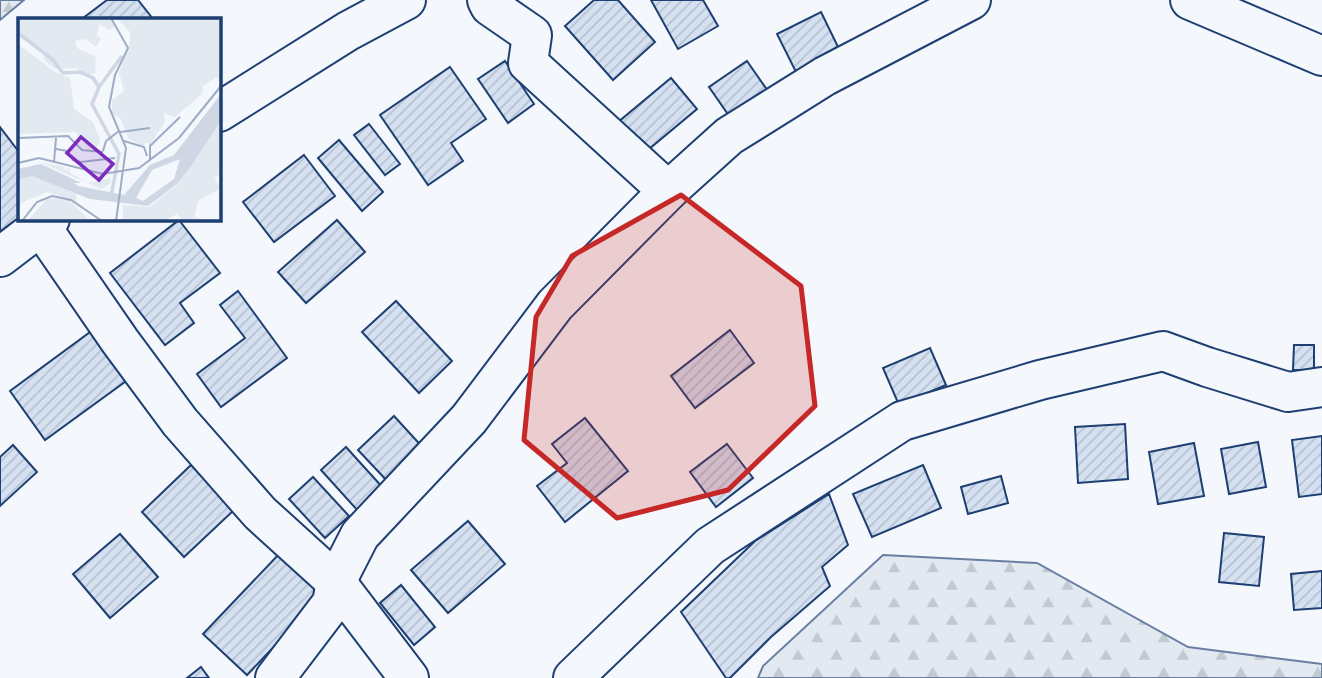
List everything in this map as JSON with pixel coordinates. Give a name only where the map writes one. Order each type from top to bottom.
[{"type":"street","points":[[220,111],[348,31],[406,0]]},
{"type":"street","points":[[487,0],[490,5],[532,35],[528,63],[668,191]]},
{"type":"street","points":[[275,678],[332,603],[336,582],[360,536],[469,419],[555,305],[668,191],[729,136],[825,76],[971,0]]},
{"type":"street","points":[[1190,0],[1322,56]]},
{"type":"street","points":[[0,257],[45,222],[120,341],[180,422],[260,513],[336,582],[409,678]]},
{"type":"street","points":[[573,678],[710,546],[902,421],[1040,380],[1163,351],[1288,392],[1322,387]]},
{"type":"highlighted area","points":[[681,195],[801,286],[815,406],[728,490],[617,518],[524,440],[536,317],[572,256]]},
{"type":"green space","points":[[0,0],[24,0],[0,20]]},
{"type":"green space","points":[[883,555],[1037,563],[1188,647],[1322,664],[1322,678],[758,678],[763,666]]},
{"type":"building","points":[[107,0],[138,0],[152,18],[83,18]]},
{"type":"building","points":[[594,0],[618,0],[655,42],[613,80],[565,26]]},
{"type":"building","points":[[651,0],[703,0],[718,26],[678,49]]},
{"type":"building","points":[[821,12],[840,51],[796,72],[777,34]]},
{"type":"building","points":[[505,61],[534,104],[508,123],[478,79]]},
{"type":"building","points":[[747,61],[770,94],[732,120],[709,87]]},
{"type":"building","points":[[450,67],[486,119],[451,143],[463,161],[428,185],[380,115]]},
{"type":"building","points":[[671,78],[697,109],[643,154],[617,123]]},
{"type":"building","points":[[369,124],[400,164],[385,175],[354,135]]},
{"type":"building","points":[[0,127],[18,151],[18,220],[0,246]]},
{"type":"building","points":[[339,140],[383,192],[362,211],[318,158]]},
{"type":"building","points":[[304,155],[335,196],[274,242],[243,202]]},
{"type":"building","points":[[179,220],[220,273],[180,303],[194,323],[165,345],[110,273]]},
{"type":"building","points":[[337,220],[365,252],[306,303],[278,272]]},
{"type":"building","points":[[238,291],[287,358],[221,407],[197,374],[245,338],[220,305]]},
{"type":"building","points":[[396,301],[452,361],[419,393],[362,332]]},
{"type":"building","points":[[97,327],[133,376],[45,440],[10,391]]},
{"type":"building","points":[[730,330],[754,363],[695,408],[671,376]]},
{"type":"building","points":[[1294,345],[1314,345],[1314,370],[1293,370]]},
{"type":"building","points":[[930,348],[946,385],[899,405],[883,368]]},
{"type":"building","points":[[394,416],[426,451],[390,484],[358,450]]},
{"type":"building","points":[[585,418],[628,471],[565,522],[537,486],[567,463],[552,444]]},
{"type":"building","points":[[1125,424],[1128,479],[1078,483],[1075,427]]},
{"type":"building","points":[[1322,436],[1322,494],[1299,497],[1292,440]]},
{"type":"building","points":[[1258,442],[1266,487],[1229,494],[1221,449]]},
{"type":"building","points":[[1194,443],[1204,496],[1158,504],[1149,452]]},
{"type":"building","points":[[727,444],[753,478],[716,507],[690,472]]},
{"type":"building","points":[[13,445],[37,472],[0,506],[0,457]]},
{"type":"building","points":[[346,447],[384,489],[359,512],[321,470]]},
{"type":"building","points":[[191,465],[234,510],[184,557],[142,512]]},
{"type":"building","points":[[923,465],[941,508],[872,537],[853,494]]},
{"type":"building","points":[[1001,476],[1008,503],[968,514],[961,487]]},
{"type":"building","points":[[313,477],[349,516],[325,538],[289,499]]},
{"type":"building","points":[[829,494],[848,545],[822,567],[830,586],[771,637],[730,678],[726,678],[681,612],[755,541]]},
{"type":"building","points":[[468,521],[505,564],[448,613],[411,570]]},
{"type":"building","points":[[1224,533],[1264,537],[1259,586],[1219,582]]},
{"type":"building","points":[[120,534],[158,577],[110,618],[73,574]]},
{"type":"building","points":[[281,552],[325,593],[247,675],[203,634]]},
{"type":"building","points":[[1322,571],[1322,608],[1294,610],[1291,574]]},
{"type":"building","points":[[401,585],[435,627],[414,645],[380,603]]},
{"type":"building","points":[[201,667],[209,678],[187,678]]}]
